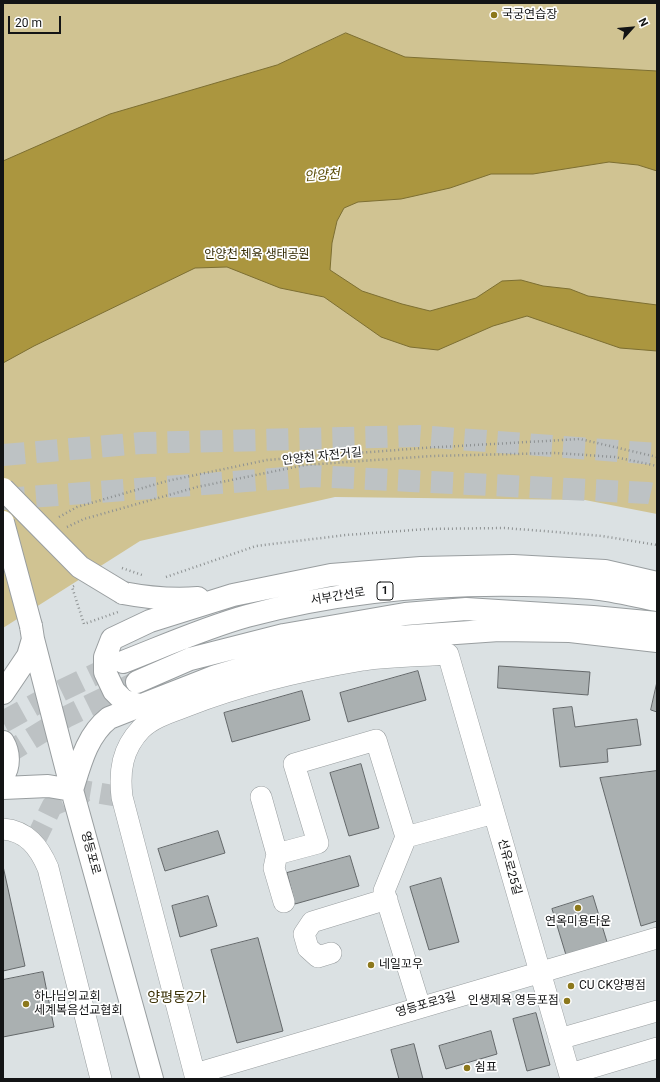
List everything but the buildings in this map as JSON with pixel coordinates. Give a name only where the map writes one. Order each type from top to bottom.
[{"type":"main road","points":[[3,489],[80,566],[122,602],[177,600],[233,595]]},
{"type":"main road","name":"영등포로","points":[[3,522],[72,790],[152,1079]]},
{"type":"main road","points":[[139,705],[124,701],[114,691],[105,672],[105,657],[112,639],[150,621],[233,595],[331,575],[421,568],[513,566],[567,568],[605,571],[657,583]]},
{"type":"main road","name":"서부간선로","points":[[123,662],[195,633],[246,616],[309,601],[378,591],[459,584],[593,588],[657,600]]},
{"type":"main road","name":"1","points":[[138,682],[190,659],[284,634],[405,614],[466,609],[586,616],[657,624]]},
{"type":"main road","points":[[3,788],[48,786],[72,790],[79,766],[99,726],[109,718],[216,676],[322,647],[385,638],[507,630],[570,631],[657,641]]},
{"type":"main road","points":[[3,693],[28,656],[32,633]]},
{"type":"main road","points":[[3,742],[8,757],[6,772],[3,776]]},
{"type":"street","name":"선유로25길","points":[[196,1076],[122,797],[120,776],[124,756],[132,742],[141,729],[158,717],[216,695],[286,676],[364,660],[448,654],[570,1076]]},
{"type":"street","points":[[277,854],[318,843],[294,764],[376,740],[406,837],[384,891],[420,1007]]},
{"type":"street","points":[[261,797],[277,854],[274,868],[284,902]]},
{"type":"street","points":[[406,837],[494,813]]},
{"type":"street","points":[[3,829],[21,833],[34,843],[42,854],[48,868],[101,1079]]},
{"type":"street","points":[[331,953],[318,956],[308,948],[304,934],[312,922],[387,899]]},
{"type":"street","name":"영등포로3길","points":[[196,1076],[420,1007],[657,938]]},
{"type":"street","points":[[559,1039],[657,1012]]},
{"type":"street","points":[[570,1076],[657,1048]]},
{"type":"path","points":[[57,518],[77,507],[167,481],[267,460],[423,448],[580,439],[657,457]]},
{"type":"path","name":"안양천 자전거길","points":[[65,528],[84,518],[197,487],[304,465],[432,456],[556,453],[615,457],[657,466]]},
{"type":"path","points":[[163,578],[256,546],[346,535],[427,529],[504,528],[602,536],[657,545]]},
{"type":"path","points":[[72,587],[84,624],[122,602]]},
{"type":"green space","name":"안양천 체육 생태공원","points":[[3,3],[657,3],[657,514],[585,500],[335,497],[140,541],[3,628]]},
{"type":"water","name":"안양천","points":[[346,33],[405,57],[657,71],[657,171],[638,165],[609,162],[533,174],[491,174],[450,188],[401,199],[358,202],[344,208],[337,221],[332,243],[330,270],[362,291],[430,311],[476,298],[502,281],[521,280],[543,286],[570,289],[588,296],[657,305],[657,351],[620,348],[527,316],[493,326],[438,350],[410,347],[381,337],[324,297],[280,288],[227,267],[195,268],[34,346],[3,363],[3,161],[110,114],[277,65]]},
{"type":"tunnel","points":[[3,455],[142,443],[419,436],[657,454]]},
{"type":"tunnel","points":[[3,499],[313,476],[648,493],[657,495]]},
{"type":"tunnel","points":[[3,722],[54,694],[121,662]]},
{"type":"tunnel","points":[[3,756],[66,717],[137,682]]},
{"type":"tunnel","points":[[34,843],[52,806],[86,791],[122,797]]},
{"type":"place","name":"국궁연습장","points":[[494,15]]},
{"type":"place","name":"연옥미용타운","points":[[578,908]]},
{"type":"place","name":"네일꼬우","points":[[371,965]]},
{"type":"place","name":"CU CK양평점","points":[[571,986]]},
{"type":"place","name":"인생제육 영등포점","points":[[567,1001]]},
{"type":"place","name":"하나님의교회 세계복음선교협회","points":[[26,1004]]},
{"type":"place","name":"쉼표","points":[[467,1068]]},
{"type":"district","name":"양평동2가","points":[[177,998]]}]
